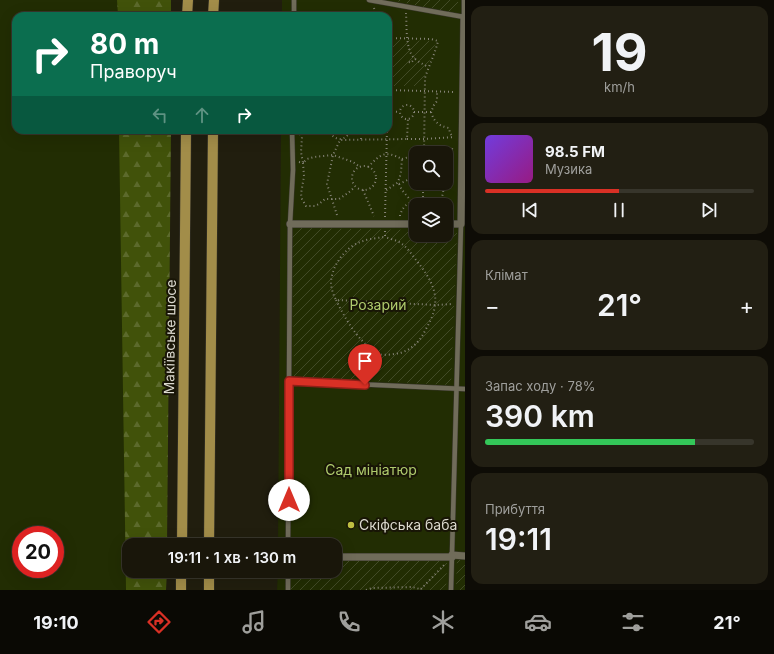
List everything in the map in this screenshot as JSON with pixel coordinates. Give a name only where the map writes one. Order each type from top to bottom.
[{"type":"main road","points":[[188,0],[188,12]]},
{"type":"main road","points":[[213,12],[214,0]]},
{"type":"main road","name":"Макіївське шосе","points":[[182,538],[186,134]]},
{"type":"main road","points":[[209,538],[212,134]]},
{"type":"main road","points":[[181,578],[181,590]]},
{"type":"main road","points":[[209,578],[209,590]]},
{"type":"street","points":[[462,226],[464,17]]},
{"type":"street","points":[[290,224],[409,224]]},
{"type":"street","points":[[342,557],[465,556]]},
{"type":"lane","points":[[294,0],[294,12]]},
{"type":"lane","points":[[369,0],[464,17],[464,0]]},
{"type":"lane","points":[[288,538],[290,224],[293,160],[292,134]]},
{"type":"lane","points":[[451,590],[458,304],[462,226]]},
{"type":"lane","points":[[289,381],[465,389]]},
{"type":"lane","points":[[288,578],[288,590]]},
{"type":"path","points":[[406,7],[408,47],[415,58],[428,67]]},
{"type":"path","points":[[392,38],[431,39],[438,42],[425,78],[424,146]]},
{"type":"path","points":[[411,63],[415,58]]},
{"type":"path","points":[[392,90],[464,92]]},
{"type":"path","points":[[437,91],[437,101],[431,112],[433,118],[442,126],[449,128],[450,133],[454,137]]},
{"type":"path","points":[[408,119],[401,116],[400,110],[402,106],[406,105],[412,107],[414,112]]},
{"type":"path","points":[[392,111],[400,112]]},
{"type":"path","points":[[414,112],[431,112]]},
{"type":"path","points":[[407,139],[408,119],[414,112]]},
{"type":"path","points":[[300,134],[302,137],[301,152],[304,176],[301,194],[306,206],[315,206],[325,200],[339,199],[356,187]]},
{"type":"path","points":[[331,134],[336,139],[340,140],[424,139],[462,136]]},
{"type":"path","points":[[341,224],[334,208],[327,184],[333,155],[340,140],[349,134]]},
{"type":"path","points":[[361,134],[361,139]]},
{"type":"path","points":[[385,236],[387,134]]},
{"type":"path","points":[[368,167],[379,156],[387,153],[402,159],[409,157]]},
{"type":"path","points":[[303,163],[307,159],[314,157],[333,155],[353,162],[360,168]]},
{"type":"path","points":[[398,184],[401,177],[402,159]]},
{"type":"path","points":[[293,160],[303,163]]},
{"type":"path","points":[[366,166],[368,167],[375,173],[376,180],[372,187],[363,190],[356,187],[353,182],[353,174],[360,168],[366,166]]},
{"type":"path","points":[[385,191],[409,179]]},
{"type":"path","points":[[398,184],[409,198]]},
{"type":"path","points":[[363,190],[376,224]]},
{"type":"path","points":[[403,224],[400,215],[403,207],[409,204]]},
{"type":"path","points":[[385,236],[402,243],[410,251],[428,276],[434,288],[436,305],[432,320],[418,344],[393,355],[379,355],[363,343],[344,317],[333,293],[331,282],[334,267],[344,252],[358,243],[385,236]]},
{"type":"path","points":[[336,300],[436,305],[458,304]]},
{"type":"path","points":[[366,590],[412,587],[420,590],[452,556]]},
{"type":"green space","points":[[0,0],[117,0],[118,12],[12,12],[12,134],[119,134],[125,538],[122,538],[122,578],[126,578],[126,590],[0,590]]},
{"type":"green space","points":[[81,0],[171,0],[171,12],[81,12]]},
{"type":"green space","name":"Сад мініатюр","points":[[282,0],[465,0],[465,590],[277,590],[278,578],[342,578],[342,538],[278,538],[281,134],[392,134],[392,12],[282,12]]},
{"type":"green space","points":[[391,0],[458,0],[458,5],[449,12]]},
{"type":"green space","points":[[393,40],[436,42],[424,77],[423,86],[392,86]]},
{"type":"green space","points":[[80,134],[171,134],[167,538],[122,538],[122,578],[167,578],[166,590],[81,590]]},
{"type":"green space","name":"Розарий","points":[[292,228],[409,230],[409,242],[453,242],[453,231],[457,231],[451,385],[294,377]]},
{"type":"green space","points":[[457,560],[465,560],[465,590],[456,590]]},
{"type":"green space","points":[[342,561],[447,561],[446,590],[291,590],[292,578],[342,578]]},
{"type":"place","name":"Скіфська баба","points":[[351,525]]},
{"type":"route","points":[[289,500],[289,381],[365,385]]}]
